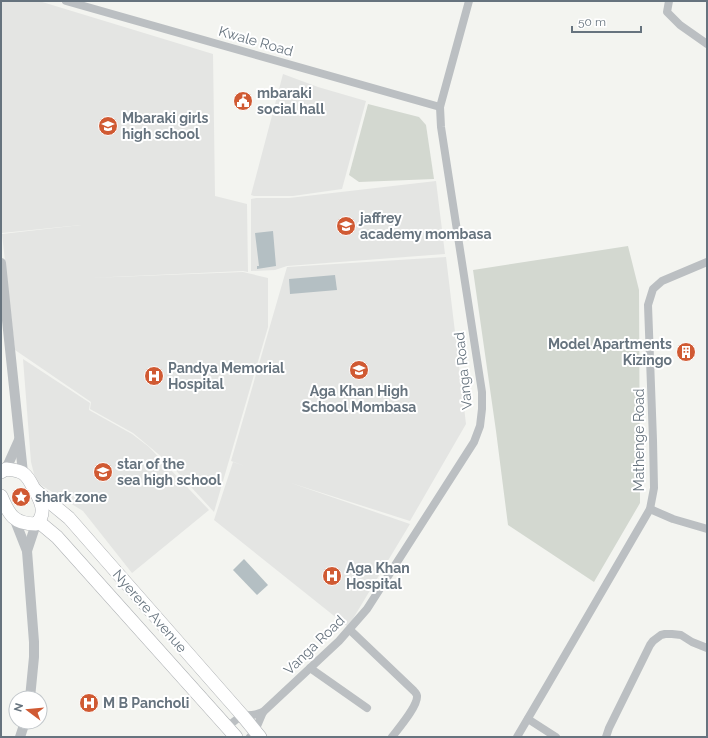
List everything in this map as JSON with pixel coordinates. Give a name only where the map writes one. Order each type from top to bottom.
[{"type":"highway","points":[[1,496],[9,511],[18,521],[28,524],[38,523],[42,518],[43,511],[39,498],[31,482],[23,473],[18,471],[3,471]]},
{"type":"highway","name":"Nyerere Avenue","points":[[35,490],[69,518],[242,715],[255,735]]},
{"type":"highway","name":"Nyerere Avenue","points":[[38,523],[57,536],[236,737]]},
{"type":"highway","points":[[122,609],[136,594]]},
{"type":"highway","points":[[200,697],[215,684]]},
{"type":"street","name":"Kwale Road","points":[[66,1],[440,107]]},
{"type":"street","name":"Vanga Road","points":[[255,735],[263,712],[350,630],[368,609],[474,442],[480,426],[482,415],[482,392],[441,127],[440,107],[469,1]]},
{"type":"street","points":[[669,1],[667,12],[680,25],[707,44]]},
{"type":"street","name":"Mathenge Road","points":[[517,737],[650,509],[654,488],[648,305],[653,289],[662,281],[707,262]]},
{"type":"street","points":[[1,263],[23,473]]},
{"type":"street","points":[[3,471],[19,438]]},
{"type":"street","points":[[650,509],[674,519],[707,529]]},
{"type":"street","points":[[14,518],[27,551],[34,642],[31,690]]},
{"type":"street","points":[[27,551],[38,523]]},
{"type":"street","points":[[350,630],[414,690],[417,696],[411,712],[392,737]]},
{"type":"street","points":[[606,737],[650,645],[657,638],[665,634],[681,635],[692,642],[707,648]]},
{"type":"street","points":[[310,668],[367,708]]},
{"type":"street","points":[[227,727],[242,715],[249,716],[263,712]]},
{"type":"street","points":[[528,719],[556,737]]},
{"type":"shaded area","points":[[1,1],[39,1],[213,54],[215,196],[247,204],[248,272],[243,271],[89,278],[243,272],[268,278],[268,327],[214,512],[169,463],[133,433],[90,409],[91,402],[15,350],[2,234],[81,225],[2,233]]},
{"type":"shaded area","points":[[283,74],[318,87],[366,101],[342,189],[293,196],[251,195]]},
{"type":"shaded area","points":[[368,104],[419,117],[426,125],[434,179],[359,182],[349,175]]},
{"type":"shaded area","name":"jaffrey academy mombasa","points":[[436,181],[445,254],[287,266],[275,270],[251,271],[251,199],[289,198]]},
{"type":"shaded area","points":[[273,231],[276,266],[257,269],[257,266],[259,266],[255,233]]},
{"type":"shaded area","points":[[628,246],[639,290],[640,503],[594,582],[508,525],[473,270]]},
{"type":"shaded area","name":"Aga Khan High School Mombasa","points":[[446,257],[466,424],[410,521],[291,483],[410,524],[348,627],[214,520],[233,462],[245,466],[231,461],[287,267]]},
{"type":"shaded area","points":[[335,275],[337,290],[290,294],[289,279]]},
{"type":"shaded area","name":"star of the sea high school","points":[[23,359],[90,403],[89,410],[132,434],[149,447],[209,510],[132,573],[83,511],[36,482],[31,462]]},
{"type":"shaded area","points":[[244,559],[268,585],[257,595],[233,570]]},
{"type":"place","name":"mbaraki social hall","points":[[243,101]]},
{"type":"place","name":"Mbaraki girls high school","points":[[108,126]]},
{"type":"place","name":"jaffrey academy mombasa","points":[[346,226]]},
{"type":"place","name":"Model Apartments Kizingo","points":[[686,352]]},
{"type":"place","name":"Aga Khan High School Mombasa","points":[[359,370]]},
{"type":"place","name":"Pandya Memorial Hospital","points":[[154,376]]},
{"type":"place","name":"star of the sea high school","points":[[103,472]]},
{"type":"place","name":"shark zone","points":[[21,497]]},
{"type":"place","name":"Aga Khan Hospital","points":[[332,576]]},
{"type":"place","name":"M B Pancholi","points":[[89,703]]}]
